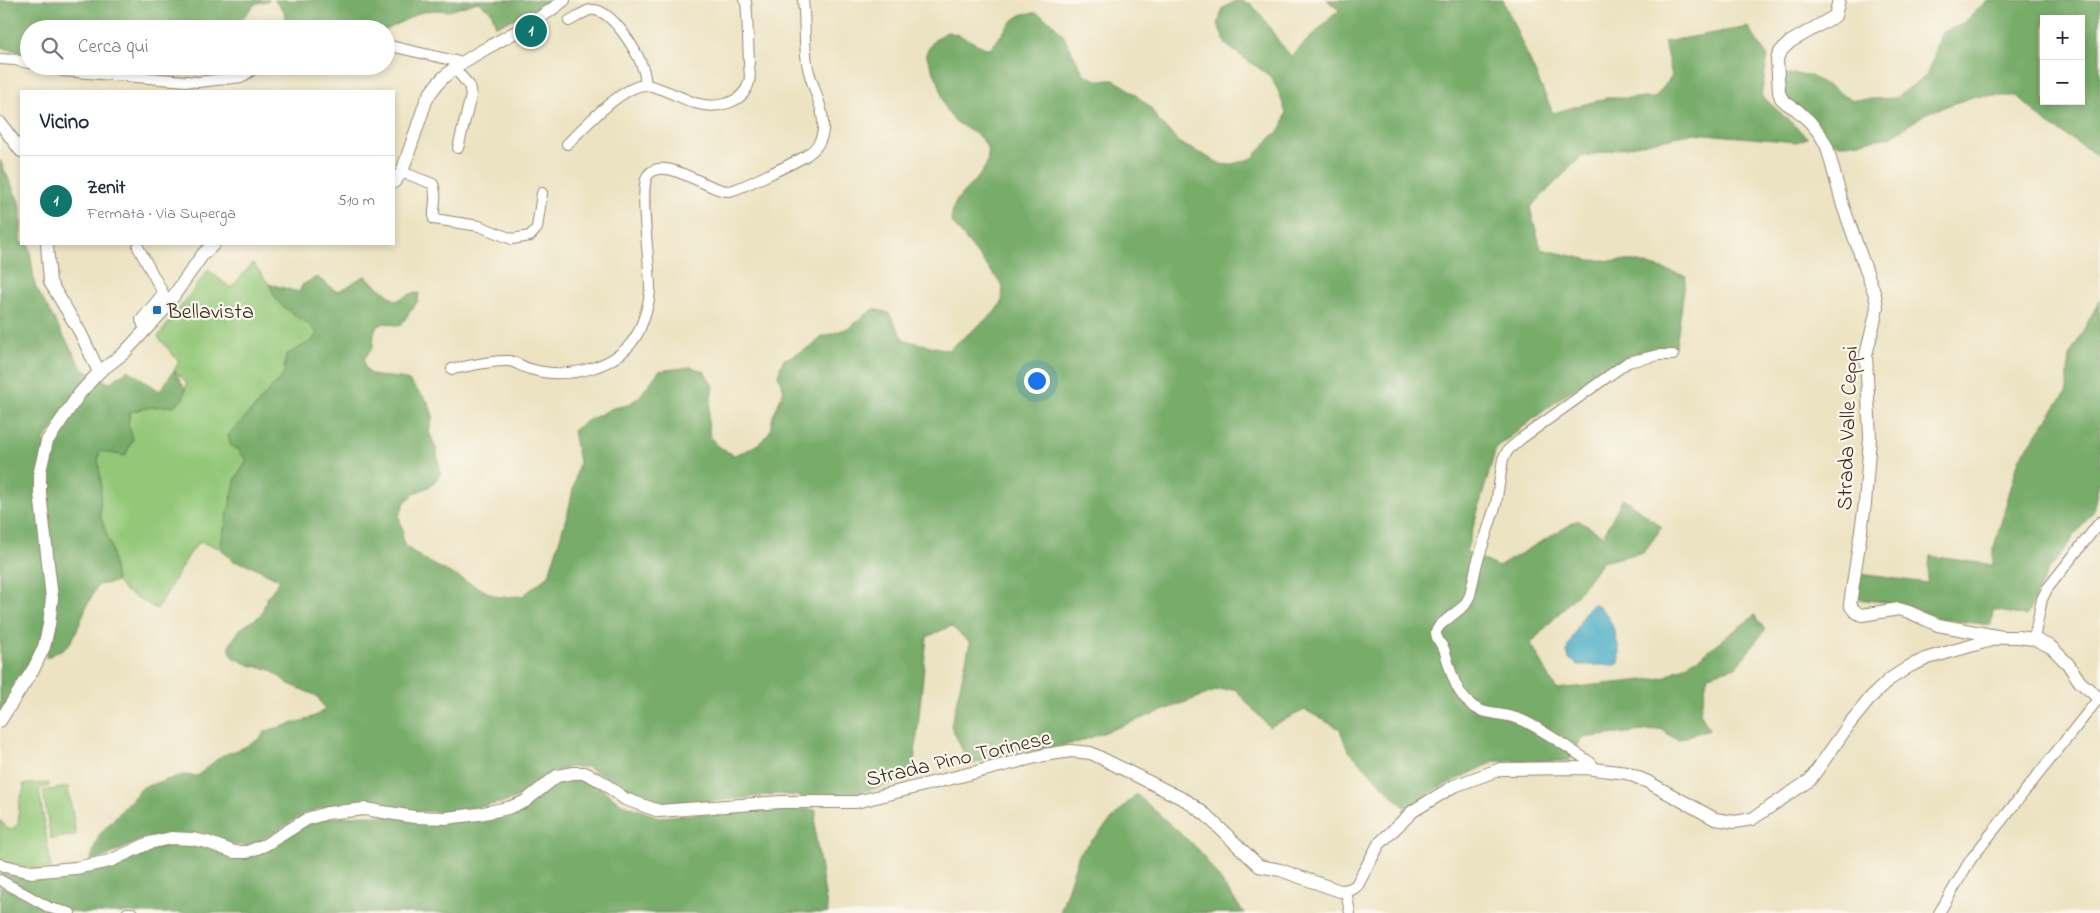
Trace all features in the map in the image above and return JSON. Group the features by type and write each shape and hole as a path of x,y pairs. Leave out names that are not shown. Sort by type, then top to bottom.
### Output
{"street":[{"path":"542,193 537,228 530,236 512,239 479,226 434,219 433,211 437,196 434,184 398,177 431,90 457,65 564,0"},
{"path":"567,144 612,102 634,88 646,85 697,104 730,104 743,94 749,82 748,22 746,2 744,0"},
{"path":"452,368 508,361 529,369 566,373 590,370 620,355 638,333 645,316 650,293 644,202 644,186 648,175 658,169 675,171 729,192 808,155 820,143 823,129 820,110 808,67 804,0"},
{"name":"Strada Valle Ceppi","path":"1838,0 1835,16 1790,42 1777,58 1781,98 1810,122 1820,134 1827,148 1843,206 1876,295 1877,306 1866,355 1870,438 1865,504 1850,604 1851,608 1857,614 1862,615 1899,609 1938,625 2002,637"},
{"path":"569,21 590,10 602,12 612,20 632,46 643,69 646,85"},
{"path":"395,48 457,65 469,85 471,96 458,148"},
{"path":"0,60 20,61"},
{"path":"119,75 198,82 242,77 245,75"},
{"path":"0,123 20,150"},
{"path":"47,245 50,282 80,332 99,372"},
{"path":"0,721 34,668 44,647 50,625 52,598 40,493 40,471 47,441 80,394 99,372 124,353 163,311 204,254 213,245"},
{"path":"138,247 163,294 141,320 144,330"},
{"path":"1597,770 1570,749 1524,721 1507,715 1486,712 1470,704 1448,668 1445,651 1437,639 1436,631 1465,605 1470,595 1477,563 1496,504 1503,459 1508,450 1623,365 1641,358 1673,355"},
{"path":"2034,639 2042,599 2047,589 2100,522"},
{"path":"1350,913 1346,891 1353,889 1357,885 1379,844 1401,820 1454,786 1501,769 1597,770 1627,773 1648,782 1715,818 1735,822 1752,819 1810,780 1850,723 1872,696 1890,679 1910,666 1928,658 2002,637 2034,639 2051,647 2068,664 2080,682 2099,699 1972,859 1939,913"},
{"name":"Strada Pino Torinese","path":"0,865 31,872 75,868 110,860 149,843 171,838 192,839 207,842 234,852 247,852 265,845 307,819 327,813 365,809 414,817 446,818 479,814 508,808 524,802 557,776 572,773 585,773 601,781 625,799 659,811 781,802 856,802 1044,755 1072,751 1092,753 1187,801 1206,815 1259,866 1280,870 1340,891 1346,891"},
{"path":"0,880 50,908 70,913"},
{"path":"127,913 132,913"}],"green space":[{"path":"0,0 270,0 255,4 241,20 20,20 20,53 0,47"},
{"path":"274,0 552,0 496,26 491,11 478,2 449,11 434,10 419,13 395,25 395,20 285,20 284,11"},
{"path":"1237,0 1251,4 1291,56 1339,10 1327,0 1503,0 1553,113 1607,98 1655,98 1672,76 1664,42 1748,27 1768,57 1761,95 1808,138 1796,142 1694,133 1581,157 1530,208 1541,249 1590,260 1635,261 1686,276 1676,346 1633,355 1566,394 1496,448 1466,552 1498,567 1578,520 1603,536 1623,498 1662,527 1644,552 1602,562 1581,590 1531,643 1556,689 1663,678 1700,657 1755,615 1765,630 1736,667 1708,675 1700,712 1709,729 1677,740 1661,729 1582,738 1569,761 1496,761 1438,788 1406,809 1347,749 1340,729 1305,710 1269,727 1235,689 1218,690 1076,743 969,764 951,726 970,643 951,626 927,637 914,765 904,780 852,795 808,797 776,794 660,805 628,794 604,776 587,767 572,767 555,771 520,797 506,802 446,812 415,811 365,803 325,807 305,813 262,840 246,846 148,837 89,864 99,835 143,787 183,775 197,776 221,756 243,748 259,739 266,731 305,720 325,709 317,696 289,684 269,669 252,666 232,657 229,646 240,629 261,615 267,598 280,580 252,566 233,561 220,548 236,478 247,461 238,449 231,446 228,435 284,374 286,355 312,341 317,333 307,323 280,304 269,284 299,292 302,285 317,277 336,291 365,276 396,301 410,294 419,293 418,301 400,326 385,323 378,326 374,332 373,347 364,359 365,367 369,373 376,376 401,378 409,381 428,402 433,416 429,432 436,448 441,473 431,486 417,492 405,502 399,516 403,531 402,539 405,546 425,560 491,594 499,597 523,596 549,575 569,508 579,462 573,431 585,422 613,408 628,405 640,396 659,371 690,367 704,371 713,386 708,420 710,437 721,448 734,455 748,450 761,442 770,431 773,416 784,390 778,375 783,360 811,347 822,337 851,327 874,309 889,313 904,340 948,350 993,314 1002,302 1003,286 951,221 953,208 957,200 979,176 987,163 988,156 987,148 979,136 954,120 946,110 940,85 926,53 934,40 947,32 959,35 990,49 1016,18 1024,14 1037,13 1051,22 1062,33 1084,74 1097,80 1114,80 1126,87 1150,107 1158,120 1180,143 1221,164 1229,165 1253,158 1269,139 1282,128 1286,113 1278,90 1270,76 1226,45 1218,24 1223,8"},
{"path":"1987,0 2100,0 2100,157 2045,122 2017,96 1975,96 1927,113 1890,137 1840,145 1830,141 1785,97 1785,74 1809,75 1852,100 1895,98 1926,76 1943,32 1963,24"},
{"path":"0,160 20,204 20,245 29,245 35,286 82,368 93,375 44,440 48,598 42,652 0,715"},
{"path":"253,263 269,284 276,299 291,312 309,323 317,333 312,341 286,355 284,374 242,421 238,449 247,461 236,478 220,548 199,542 187,557 157,609 125,591 116,582 111,547 100,515 101,482 98,460 100,450 125,456 133,439 128,424 130,412 151,407 173,406 183,399 187,383 174,370 179,362 158,337 208,270 231,288"},
{"path":"2100,300 2100,478 2093,511 2048,571 2026,616 1993,610 1991,625 1940,619 1902,604 1856,599 1860,574 1927,583 1930,556 1993,565 1993,551 2019,459 2067,391 2069,356"},
{"path":"128,370 160,391 174,370 185,389 183,399 173,406 151,407 130,412 128,424 133,439 125,456 100,451 98,460 101,482 100,515 111,547 116,582 98,585 68,646 46,658 54,597 43,493 49,442 99,378 109,383"},
{"path":"584,778 622,804 659,817 781,808 816,810 815,833 828,913 80,913 50,907 0,881 0,871 16,877 36,880 94,872 151,848 172,844 206,847 233,858 309,824 328,818 364,815 480,819 560,781"},
{"path":"49,783 49,786 39,789 51,868 32,869 0,862 0,820 9,830 18,825 19,803 24,788 23,784"},
{"path":"68,787 76,835 51,839 43,791"},
{"path":"1136,794 1198,849 1244,913 1060,913 1079,854"},
{"path":"0,886 50,910 49,913 0,913"}],"water":[{"path":"1593,604 1600,607 1613,627 1620,659 1616,665 1579,665 1569,659 1568,647 1586,610"}],"place":[{"name":"Zenit","path":"531,31"},
{"name":"Bellavista","path":"157,310"}]}
